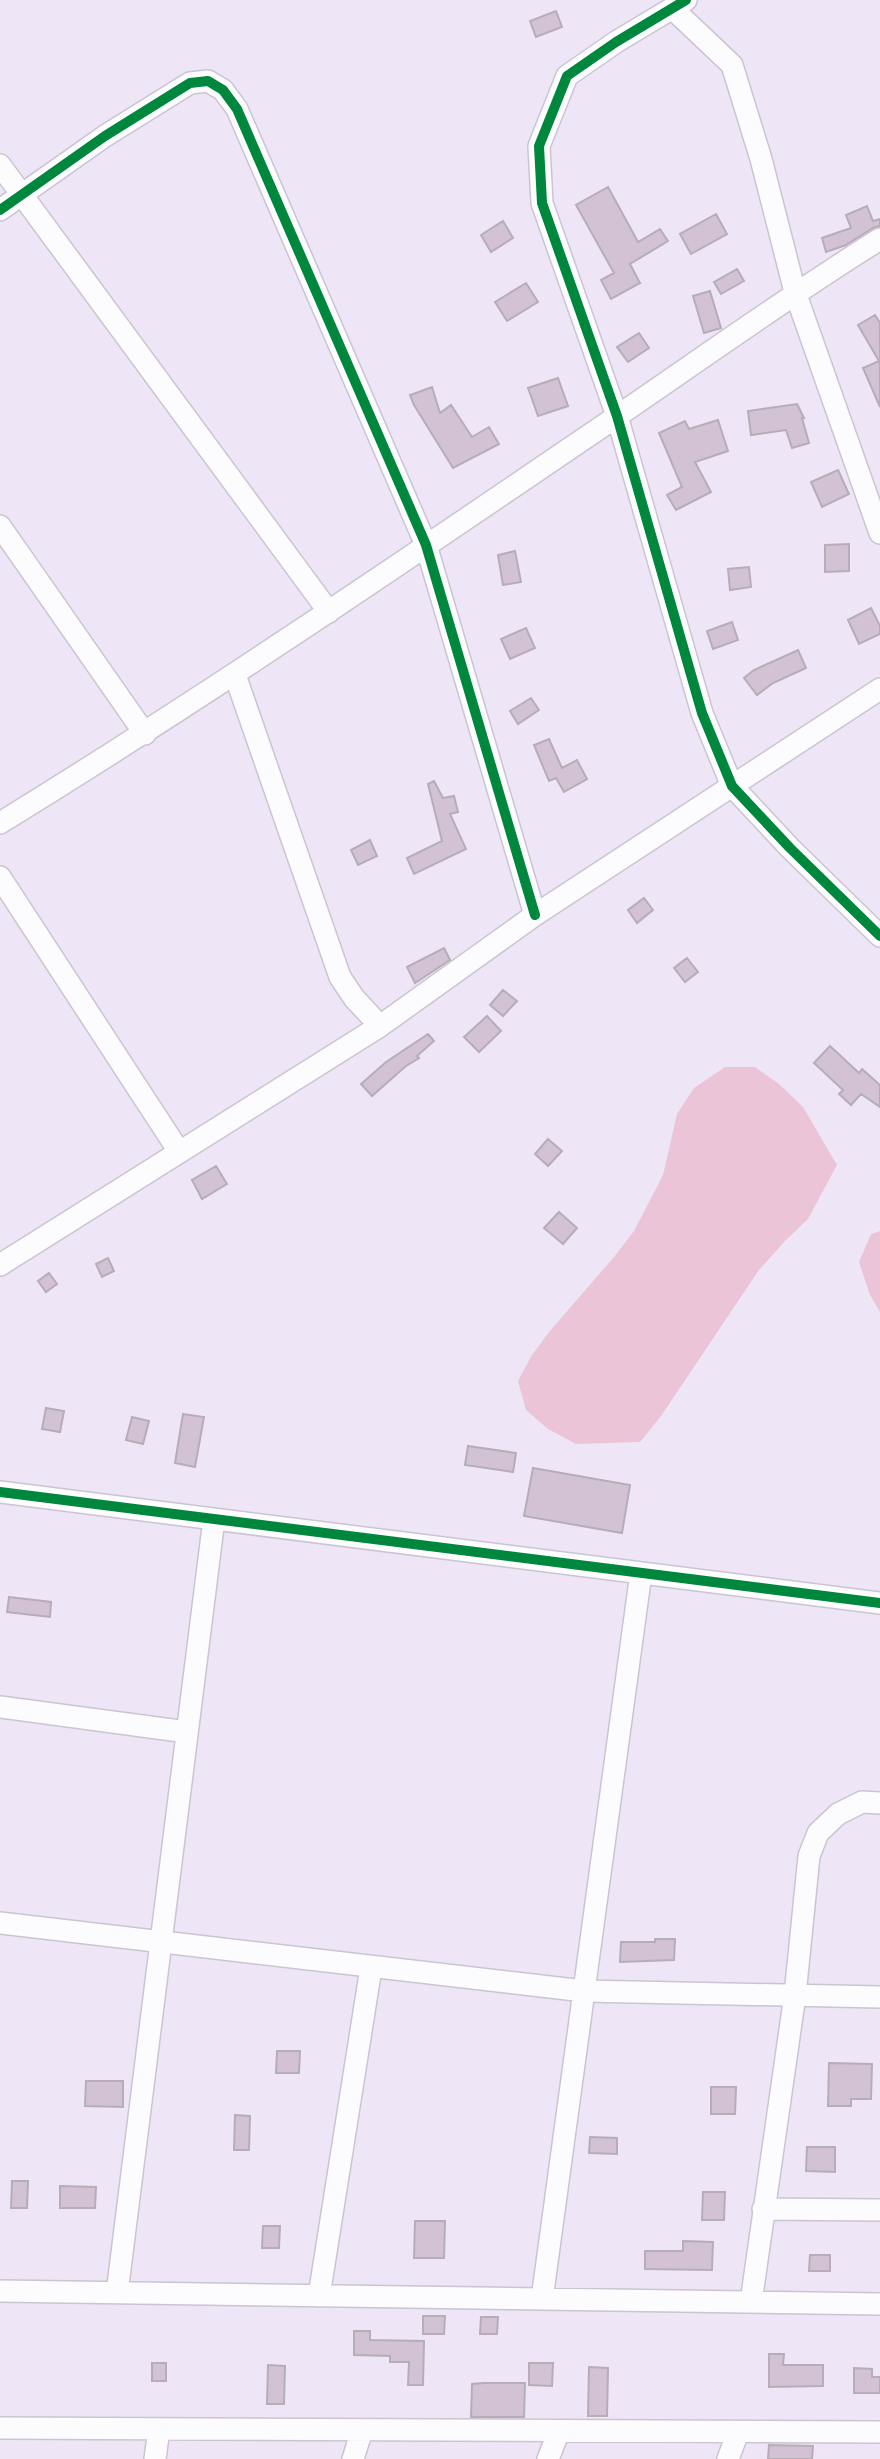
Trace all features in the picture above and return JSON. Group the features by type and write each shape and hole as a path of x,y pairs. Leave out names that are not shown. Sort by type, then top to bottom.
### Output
{"street":[{"path":"880,533 795,292 761,159 732,65 680,5 616,42 567,76 539,146 542,204 617,416 702,713 732,786 790,848 880,936"},
{"path":"0,210 104,136 190,83 208,81 223,90 237,109 426,545 535,915"},
{"path":"0,165 329,612"},
{"path":"0,823 235,675 795,292 880,239"},
{"path":"0,526 145,734"},
{"path":"235,675 340,977 354,998 380,1026"},
{"path":"2,1260 380,1026 535,915 880,689"},
{"path":"0,877 178,1150"},
{"path":"0,1492 880,1603"},
{"path":"117,2293 214,1519"},
{"path":"542,2299 641,1573"},
{"path":"0,1707 187,1732"},
{"path":"751,2302 795,1995 809,1856 818,1833 838,1814 862,1802 880,1803"},
{"path":"0,1923 584,1991 880,1997"},
{"path":"319,2296 371,1968"},
{"path":"763,2209 880,2210"},
{"path":"0,2291 880,2304"},
{"path":"0,2428 880,2432"},
{"path":"155,2459 159,2429"},
{"path":"353,2459 362,2430"},
{"path":"548,2459 559,2431"},
{"path":"728,2459 738,2432"}],"shaded area":[{"path":"725,1067 755,1067 779,1084 803,1107 837,1165 808,1219 759,1270 661,1416 640,1442 576,1444 548,1429 526,1410 518,1381 549,1332 634,1231 663,1175 677,1114 694,1088"},
{"path":"880,1231 880,1312 870,1295 859,1262 871,1234"}],"building":[{"path":"556,11 562,27 536,37 530,21"},
{"path":"608,187 638,242 660,229 668,241 630,264 640,283 611,299 601,280 614,273 576,205"},
{"path":"867,206 873,221 880,219 880,226 846,245 826,252 822,238 851,228 846,215"},
{"path":"716,214 727,234 691,254 680,234"},
{"path":"503,221 513,238 491,252 481,235"},
{"path":"737,269 744,281 721,294 714,282"},
{"path":"526,283 538,302 507,321 495,302"},
{"path":"710,291 721,328 704,333 693,296"},
{"path":"875,315 880,323 880,407 863,368 879,361 858,325"},
{"path":"639,333 649,348 628,362 617,347"},
{"path":"558,378 568,406 538,416 528,388"},
{"path":"432,387 440,413 451,405 472,437 489,427 499,444 453,468 410,395"},
{"path":"797,404 804,418 809,443 792,448 786,430 751,435 748,411"},
{"path":"718,420 728,451 695,462 711,492 676,510 667,495 682,487 659,433 685,421 689,429"},
{"path":"838,470 849,494 822,507 811,482"},
{"path":"849,544 849,571 825,572 825,545"},
{"path":"515,551 521,582 503,585 498,555"},
{"path":"749,567 751,587 730,590 728,569"},
{"path":"871,608 880,626 880,634 859,644 848,620"},
{"path":"732,622 738,640 713,649 707,631"},
{"path":"526,628 535,648 510,659 501,639"},
{"path":"798,650 806,668 773,683 757,695 744,678 754,670"},
{"path":"531,698 539,710 518,724 510,711"},
{"path":"549,739 562,768 577,760 587,779 564,792 556,778 549,781 534,745"},
{"path":"434,781 443,798 454,796 458,812 450,814 466,849 414,874 407,858 442,841 428,784"},
{"path":"370,840 377,856 358,865 351,850"},
{"path":"644,898 653,910 637,923 628,910"},
{"path":"444,948 450,960 415,983 407,967"},
{"path":"687,958 698,972 685,982 674,968"},
{"path":"503,990 517,1001 503,1016 490,1005"},
{"path":"487,1016 501,1031 479,1052 464,1037"},
{"path":"428,1034 434,1041 417,1056 419,1058 372,1096 361,1084 386,1062"},
{"path":"830,1046 859,1073 862,1069 880,1085 880,1107 861,1094 851,1105 839,1094 843,1090 814,1063"},
{"path":"548,1139 562,1151 548,1166 535,1154"},
{"path":"216,1166 227,1184 202,1199 192,1180"},
{"path":"559,1212 577,1228 563,1244 544,1228"},
{"path":"108,1258 114,1271 102,1277 96,1264"},
{"path":"49,1273 57,1284 46,1292 38,1281"},
{"path":"46,1408 64,1411 60,1432 42,1429"},
{"path":"183,1414 204,1417 195,1467 175,1463"},
{"path":"132,1417 149,1421 143,1444 126,1440"},
{"path":"468,1446 516,1453 513,1472 465,1465"},
{"path":"533,1468 630,1485 622,1533 524,1516"},
{"path":"9,1597 51,1602 50,1617 7,1612"},
{"path":"655,1939 675,1939 674,1960 620,1962 621,1942 655,1942"},
{"path":"277,2051 300,2051 299,2073 276,2073"},
{"path":"829,2063 872,2064 871,2099 851,2099 851,2106 828,2106"},
{"path":"86,2081 123,2081 123,2107 85,2106"},
{"path":"711,2087 736,2087 735,2114 711,2114"},
{"path":"235,2115 250,2116 249,2150 234,2150"},
{"path":"590,2137 617,2138 617,2154 589,2153"},
{"path":"807,2147 835,2147 835,2172 806,2171"},
{"path":"12,2181 28,2181 27,2208 11,2208"},
{"path":"60,2186 96,2187 95,2208 60,2208"},
{"path":"703,2192 725,2192 724,2220 702,2220"},
{"path":"415,2221 445,2221 444,2258 414,2258"},
{"path":"263,2226 280,2226 279,2248 262,2248"},
{"path":"683,2241 713,2242 712,2270 645,2269 645,2251 683,2251"},
{"path":"810,2255 830,2255 830,2271 809,2271"},
{"path":"423,2316 445,2316 444,2334 423,2334"},
{"path":"481,2317 498,2317 497,2334 480,2334"},
{"path":"354,2331 370,2331 370,2340 424,2341 423,2385 408,2385 409,2362 390,2362 390,2356 354,2355"},
{"path":"769,2354 784,2354 783,2365 823,2365 823,2386 769,2387"},
{"path":"152,2363 166,2363 166,2381 152,2381"},
{"path":"529,2363 553,2363 552,2386 529,2385"},
{"path":"268,2365 285,2366 284,2404 267,2404"},
{"path":"589,2367 608,2368 607,2416 588,2416"},
{"path":"854,2368 872,2369 872,2377 880,2377 880,2393 854,2393"},
{"path":"525,2383 524,2417 471,2417 472,2384"},
{"path":"769,2445 813,2446 812,2459 768,2459"}],"cycle path":[{"path":"686,0 616,42 567,76 539,146 542,203 617,416 702,713 732,786 790,848 880,936"},
{"path":"0,210 105,136 190,83 208,81 223,90 237,109 426,545 535,915"},
{"path":"0,1492 880,1603"}]}
